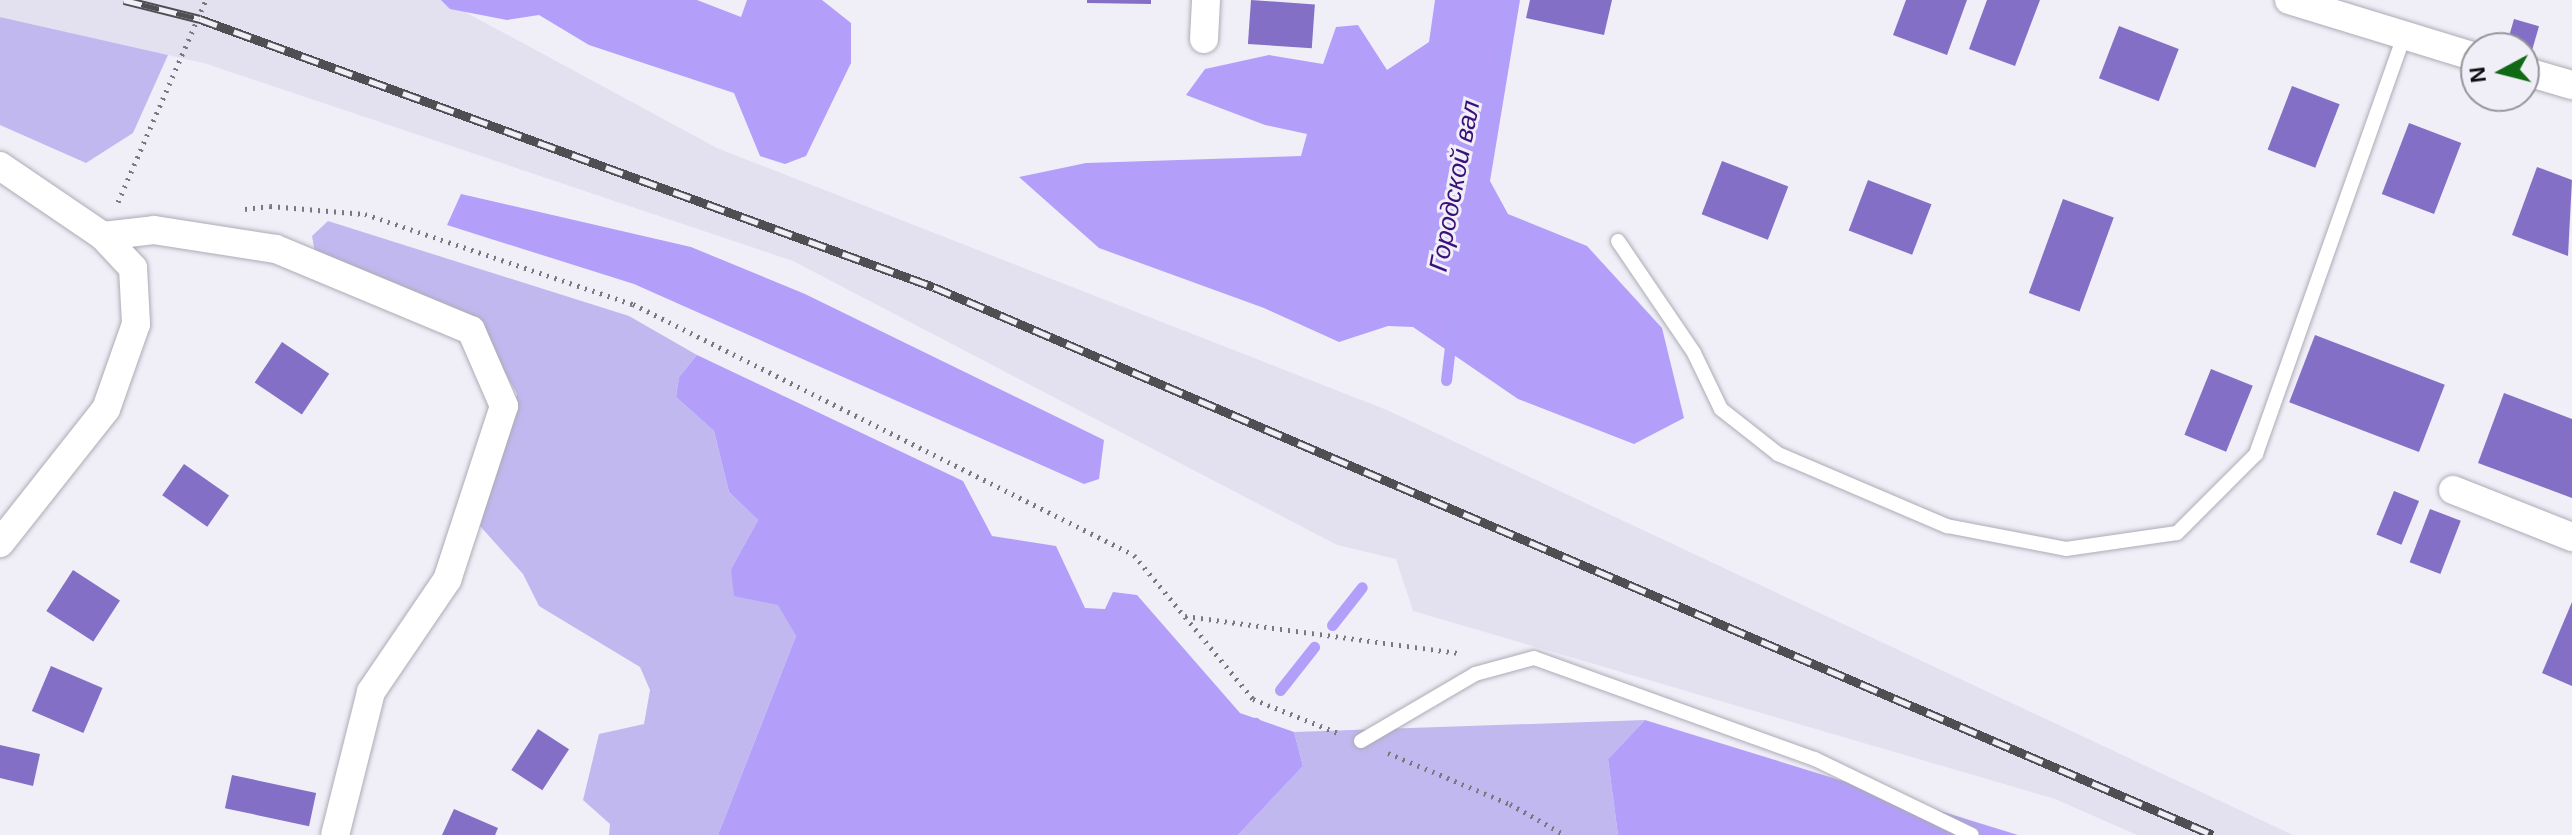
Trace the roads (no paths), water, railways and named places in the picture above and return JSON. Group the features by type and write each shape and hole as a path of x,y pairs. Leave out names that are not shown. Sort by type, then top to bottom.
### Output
{"street":[{"path":"1204,39 1206,0"},
{"path":"2289,0 2460,53"},
{"path":"2540,76 2572,85"},
{"path":"0,166 103,236 133,268 136,324 106,409 0,543"},
{"path":"103,236 154,230 276,249 471,330 504,406 447,580 371,692 335,835"},
{"path":"2453,490 2572,537"}],"lane":[{"path":"1618,241 1694,353 1721,409 1778,454 1962,529 2066,549 2177,533 2256,454 2404,37"},
{"path":"1361,741 1475,674 1534,658 1815,759 1972,835"}],"waterway":[{"name":"Городской вал","path":"1446,380 1458,280 1485,159 1510,0"},
{"name":"Городской вал","path":"1332,625 1362,587"},
{"name":"Городской вал","path":"1280,690 1314,647"},
{"name":"Городской вал","path":"1134,835 1183,775 1242,739 1255,723"}],"railway":[{"path":"124,0 200,19 934,287 2213,835"}]}
